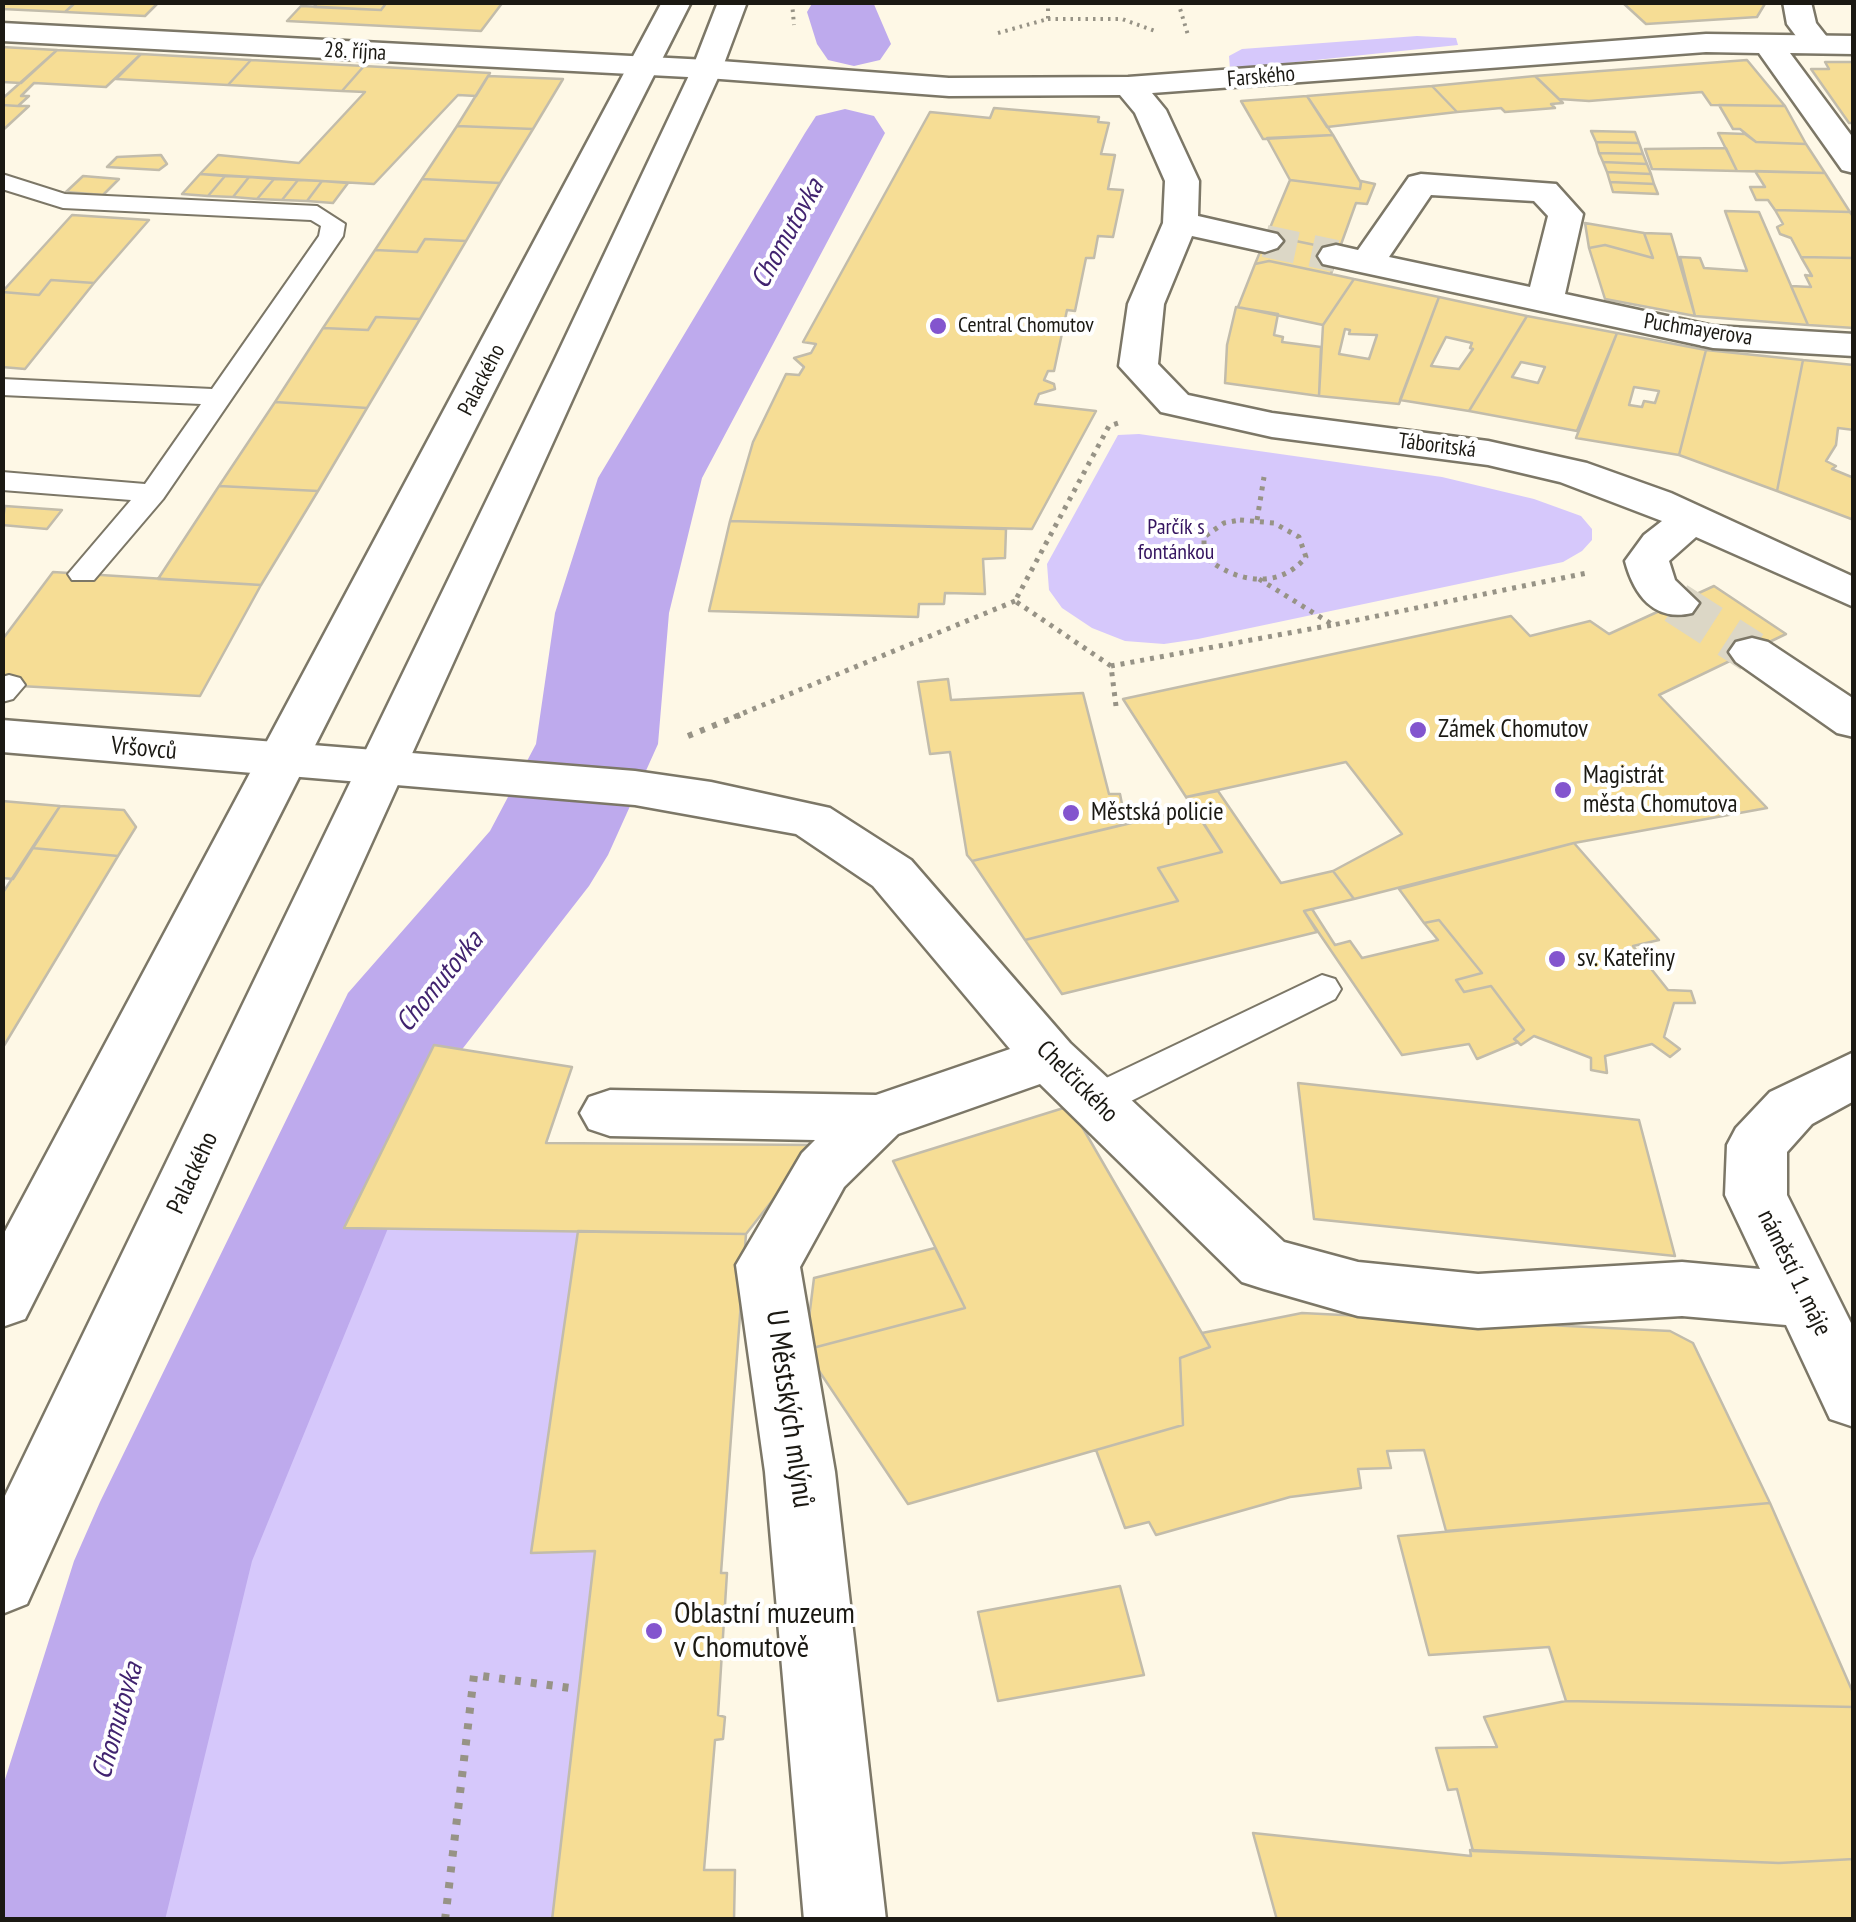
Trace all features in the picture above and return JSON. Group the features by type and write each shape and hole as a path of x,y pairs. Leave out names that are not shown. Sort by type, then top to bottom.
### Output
{"street":[{"name":"Palackého","path":"2,1300 677,2"},
{"name":"Palackého","path":"2,1580 707,69 733,2"},
{"path":"1797,2 1802,24 1816,42"},
{"path":"163,42 192,12"},
{"name":"28. října","path":"2,32 707,69"},
{"name":"Farského","path":"707,69 950,86 1128,86 1605,49 1766,41 1854,45"},
{"path":"1766,41 1850,152"},
{"path":"1128,86 1150,110 1182,181 1180,223 1146,304 1138,366 1175,404"},
{"name":"Puchmayerova","path":"1545,301 1566,214 1544,191 1421,184 1352,260 1713,337 1854,345"},
{"path":"1180,223 1265,241"},
{"name":"Táboritská","path":"1175,404 1272,425 1505,457 1572,472 1656,502 1854,594"},
{"path":"1676,603 1654,586 1648,561 1659,544 1691,520"},
{"path":"1752,652 1854,722"},
{"name":"Vršovců","path":"2,736 286,758"},
{"path":"286,758 384,765"},
{"name":"Chelčického","path":"384,765 635,788 711,798 812,820 892,873 1050,1058 1264,1263 1358,1288 1478,1301 1682,1289 1806,1300"},
{"name":"U Městských mlýnů","path":"845,1920 800,1472 768,1265 823,1170 876,1118 1050,1058"},
{"name":"náměstí 1. máje","path":"1854,1074 1791,1108 1757,1146 1756,1195 1854,1398"},
{"path":"610,1113 876,1118"}],"lane":[{"path":"2,181 64,201 317,212 333,224 330,236 153,493 83,574"},
{"path":"2,388 219,397"},
{"path":"2,481 153,493"},
{"path":"1095,1101 1322,989"}],"path":[{"path":"679,739 1015,601 1109,426 1175,404"},
{"path":"1259,580 1290,573 1301,566 1306,557 1299,538 1274,524 1240,520 1224,523 1204,537 1204,556 1212,565 1226,573 1259,580 1333,625"},
{"path":"1015,601 1110,666 1648,561"},
{"path":"1110,666 1116,706"},
{"path":"445,1920 474,1675 578,1689"}],"green space":[{"path":"1417,36 1456,38 1458,45 1230,69 1229,56 1242,49"},
{"name":"Parčík s fontánkou","path":"1139,434 1442,477 1534,499 1581,516 1592,529 1592,540 1563,562 1198,639 1164,644 1125,641 1092,628 1062,608 1049,590 1047,564 1118,435"},
{"path":"344,1228 578,1231 531,1552 595,1551 552,1919 99,1920 229,1465"}],"building":[{"path":"2,2 76,2 65,12 2,9"},
{"path":"76,2 159,2 145,16 65,12"},
{"path":"318,2 387,2 381,10 314,7"},
{"path":"387,2 503,2 481,31 287,21 301,6 381,10"},
{"path":"1622,2 1766,2 1757,17 1646,24"},
{"path":"2,47 57,50 21,83 2,82"},
{"path":"57,50 141,54 106,87 34,83 21,96 29,96 18,106 2,105 2,99"},
{"path":"141,54 251,60 228,85 116,79"},
{"path":"251,60 364,66 342,91 228,85"},
{"path":"1747,60 1785,106 1711,105 1702,92 1589,101 1559,99 1535,76"},
{"path":"1825,62 1854,62 1854,123 1849,123 1811,69 1829,69"},
{"path":"364,66 490,73 476,96 458,95 374,184 200,174 218,155 299,163 365,92 342,91"},
{"path":"488,76 563,79 533,129 457,126"},
{"path":"1535,76 1563,103 1551,104 1555,108 1457,112 1432,86"},
{"path":"1432,86 1457,112 1327,127 1307,96"},
{"path":"1307,96 1333,135 1263,139 1241,101"},
{"path":"2,105 18,106 29,106 2,131"},
{"path":"1719,105 1785,106 1806,144 1756,142 1740,129 1733,129"},
{"name":"Central Chomutov","path":"994,108 1099,117 1098,122 1109,123 1101,154 1115,155 1108,189 1123,190 1113,237 1098,236 1094,258 1086,258 1075,311 1067,310 1054,371 1048,371 1044,380 1054,384 1055,389 1039,394 1035,404 1096,411 1032,529 730,521 753,442 786,374 799,375 804,367 794,358 811,353 816,344 803,342 930,112 990,118"},
{"path":"457,126 533,129 500,183 422,179"},
{"path":"1591,131 1635,132 1639,143 1596,142"},
{"path":"1718,133 1745,134 1756,142 1806,144 1825,173 1737,171"},
{"path":"1333,135 1361,183 1360,189 1290,180 1267,138"},
{"path":"1596,142 1639,143 1643,154 1599,153"},
{"path":"1726,148 1737,171 1652,169 1645,149"},
{"path":"1599,153 1643,154 1647,164 1603,162"},
{"path":"161,155 167,164 159,170 107,167 117,157"},
{"path":"1603,162 1647,164 1651,174 1607,172"},
{"path":"1755,171 1825,173 1850,212 1775,210 1768,200 1756,200 1750,187 1765,187"},
{"path":"1607,172 1651,174 1654,184 1610,182"},
{"path":"200,174 225,176 208,196 182,194"},
{"path":"83,176 119,179 103,195 66,192"},
{"path":"225,176 249,177 233,197 208,196"},
{"path":"249,177 274,179 257,199 233,197"},
{"path":"274,179 298,180 282,200 257,199"},
{"path":"422,179 500,183 466,241 425,239 417,252 375,250"},
{"path":"298,180 322,181 307,201 282,200"},
{"path":"1290,180 1360,189 1361,181 1375,184 1367,204 1356,203 1339,250 1267,235"},
{"path":"322,181 348,183 333,203 307,201"},
{"path":"1610,182 1654,184 1658,194 1613,192"},
{"path":"1775,210 1850,212 1854,218 1854,258 1801,257 1791,238 1780,234 1777,227 1783,224"},
{"path":"1725,211 1759,212 1808,325 1695,316 1680,257 1700,258 1704,268 1747,271"},
{"path":"72,215 149,220 94,283 51,280 39,295 2,292"},
{"path":"1585,223 1644,233 1653,258 1605,245 1589,248"},
{"path":"1644,233 1671,234 1695,316 1605,299 1589,248 1605,245 1653,258"},
{"path":"1267,235 1339,250 1331,274 1269,261 1255,264"},
{"path":"425,239 466,241 420,319 376,317 368,330 323,328 375,250 417,252"},
{"path":"1801,257 1854,258 1854,328 1808,325 1791,286 1811,287 1805,275 1812,276"},
{"path":"1269,261 1354,279 1323,325 1238,307 1255,264"},
{"path":"1354,279 1439,297 1399,404 1319,396 1323,325","holes":["1345,329 1350,330 1349,334 1377,335 1369,359 1339,354"]},
{"path":"51,280 94,283 25,369 2,367 2,292 39,295"},
{"path":"1439,297 1527,316 1469,411 1400,400","holes":["1446,337 1472,343 1473,349 1459,369 1431,366"]},
{"path":"1236,307 1278,314 1274,335 1283,337 1282,342 1321,347 1319,396 1225,383 1227,345"},
{"path":"1527,316 1617,333 1577,431 1469,411","holes":["1521,362 1545,367 1538,383 1512,377"]},
{"path":"376,317 420,319 367,408 275,402 323,328 368,330"},
{"path":"1617,333 1706,350 1679,455 1576,438","holes":["1634,387 1659,391 1655,403 1629,405"]},
{"path":"1706,350 1803,360 1777,491 1679,455"},
{"path":"1803,360 1854,365 1854,430 1838,428 1836,445 1826,461 1836,466 1832,469 1854,478 1854,520 1777,491"},
{"path":"275,402 367,408 318,491 219,486"},
{"path":"219,486 318,491 261,585 158,579"},
{"path":"5,506 62,510 47,529 2,525"},
{"path":"730,521 1006,529 1005,558 983,559 985,594 945,593 944,604 919,604 918,617 709,611"},
{"path":"53,572 261,585 200,696 2,685 2,640"},
{"name":"Zámek Chomutov","path":"1714,586 1786,634 1659,695 1767,808 1574,843 1354,899 1333,871 1402,834 1346,762 1186,797 1123,699 1511,616 1530,636 1590,621 1609,634"},
{"path":"948,679 951,700 1083,693 1109,794 1120,794 1126,824 972,861 967,855 950,752 930,754 918,682"},
{"path":"1218,791 1281,883 1333,871 1354,899 1304,911 1317,932 1062,994 1025,940 1178,901 1158,868 1222,852 1186,797"},
{"path":"2,801 60,806 13,879 2,878"},
{"path":"60,806 124,810 136,827 118,856 32,848"},
{"path":"1194,808 1222,852 1158,868 1178,901 1025,940 972,861"},
{"name":"sv. Kateřiny","path":"1574,843 1659,940 1633,946 1668,990 1691,991 1695,1003 1674,1003 1664,1037 1680,1049 1670,1057 1652,1044 1605,1056 1607,1073 1591,1070 1591,1058 1534,1036 1521,1045 1514,1039 1524,1030 1491,986 1464,992 1456,980 1482,973 1439,920 1424,923 1399,889"},
{"path":"32,848 118,856 2,1049 2,894"},
{"path":"1312,909 1335,945 1350,941 1362,958 1438,940 1424,923 1439,920 1482,973 1456,980 1464,992 1491,986 1524,1030 1514,1039 1518,1042 1477,1059 1469,1044 1402,1055 1304,911"},
{"path":"434,1045 572,1067 546,1143 816,1145 746,1234 344,1228"},
{"path":"1298,1083 1639,1120 1675,1256 1314,1219"},
{"path":"1070,1106 1210,1347 1180,1358 1183,1425 908,1504 805,1350 965,1308 893,1161"},
{"name":"Oblastní muzeum v Chomutově","path":"578,1231 746,1234 721,1573 727,1573 718,1715 725,1717 723,1739 715,1740 704,1870 735,1870 734,1920 552,1920 595,1551 531,1553"},
{"path":"935,1248 965,1308 805,1350 814,1278"},
{"path":"1302,1313 1670,1331 1693,1343 1770,1503 1446,1531 1424,1450 1387,1451 1391,1468 1358,1469 1361,1488 1290,1497 1156,1535 1149,1522 1125,1528 1096,1450 1183,1425 1180,1358 1210,1347 1202,1333"},
{"path":"1770,1503 1854,1695 1854,1707 1566,1701 1549,1647 1429,1655 1398,1536"},
{"path":"1120,1586 1144,1675 998,1701 978,1612"},
{"path":"1566,1701 1854,1707 1854,1859 1779,1863 1473,1851 1457,1789 1448,1790 1436,1748 1497,1747 1484,1717"},
{"path":"1253,1833 1471,1856 1470,1850 1779,1863 1854,1859 1854,1920 1277,1920"}],"waterway":[{"name":"Chomutovka","path":"843,12 854,44"},
{"name":"Chomutovka","path":"63,1920 163,1561 398,1030 543,855 597,744 612,613 650,478 845,133"}],"tunnel":[{"path":"1265,241 1336,256"},
{"path":"1676,603 1752,652"}],"place":[{"name":"Central Chomutov","path":"938,326"},
{"name":"Zámek Chomutov","path":"1418,730"},
{"name":"Magistrát města Chomutova","path":"1563,790"},
{"name":"Městská policie","path":"1071,813"},
{"name":"sv. Kateřiny","path":"1557,959"},
{"name":"Oblastní muzeum v Chomutově","path":"654,1631"}]}
